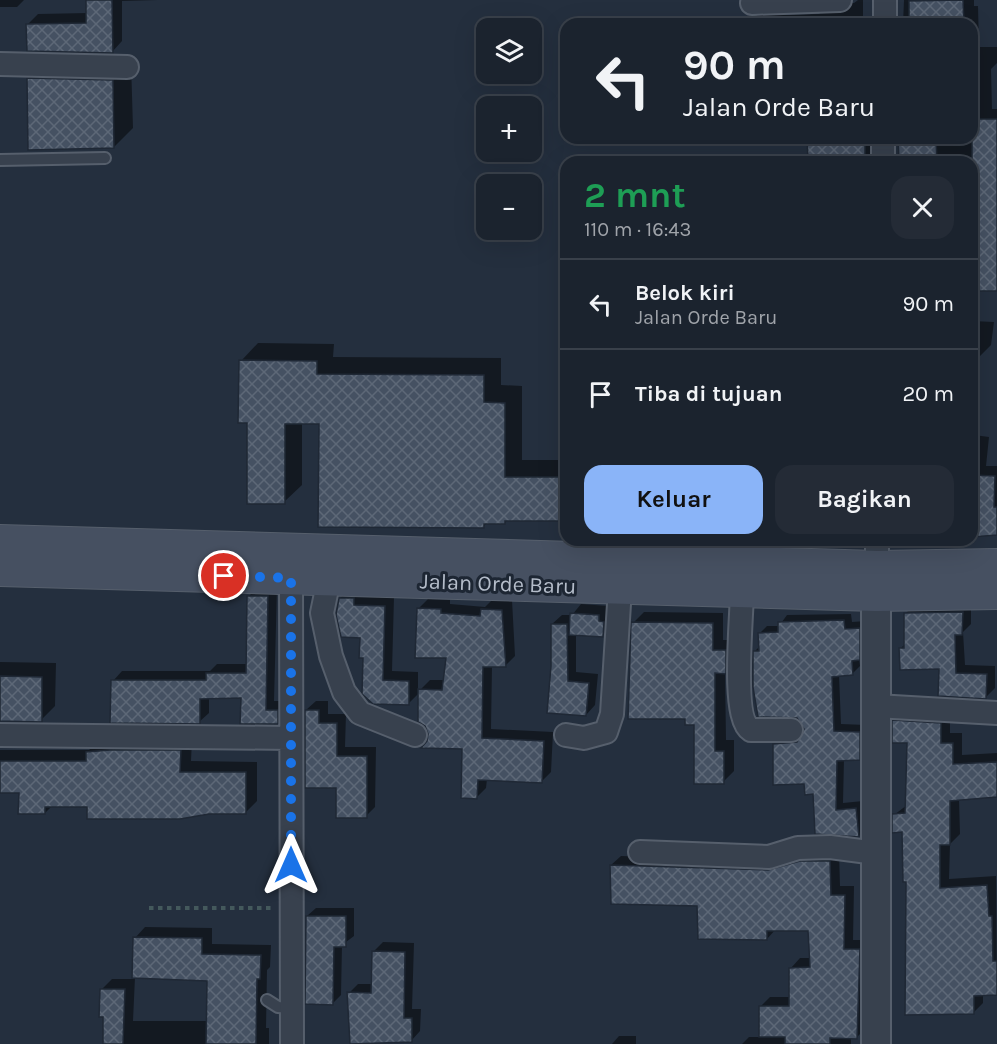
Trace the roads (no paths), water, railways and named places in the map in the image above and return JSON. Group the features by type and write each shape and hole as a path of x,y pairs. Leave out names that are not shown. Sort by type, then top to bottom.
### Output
{"main road":[{"name":"Jalan Orde Baru","path":"0,541 558,572 620,588 742,591 877,567 997,593"},
{"name":"Jalan Orde Baru","path":"0,570 329,579 558,572 997,565"}],"street":[{"path":"752,3 840,0"},
{"path":"885,0 885,18"},
{"path":"0,64 127,67"},
{"path":"876,1044 877,567"},
{"path":"291,578 292,1044"},
{"path":"329,579 322,613 331,656 344,692 360,714 415,735"},
{"path":"566,735 584,738 606,732 612,714 620,588"},
{"path":"742,591 740,689 743,722 751,730 791,730"},
{"path":"876,706 997,713"},
{"path":"0,735 291,738"},
{"path":"640,852 769,857 798,848 830,847 876,854"}],"lane":[{"path":"0,160 105,158"},
{"path":"267,1000 278,1007 292,1008"}]}
